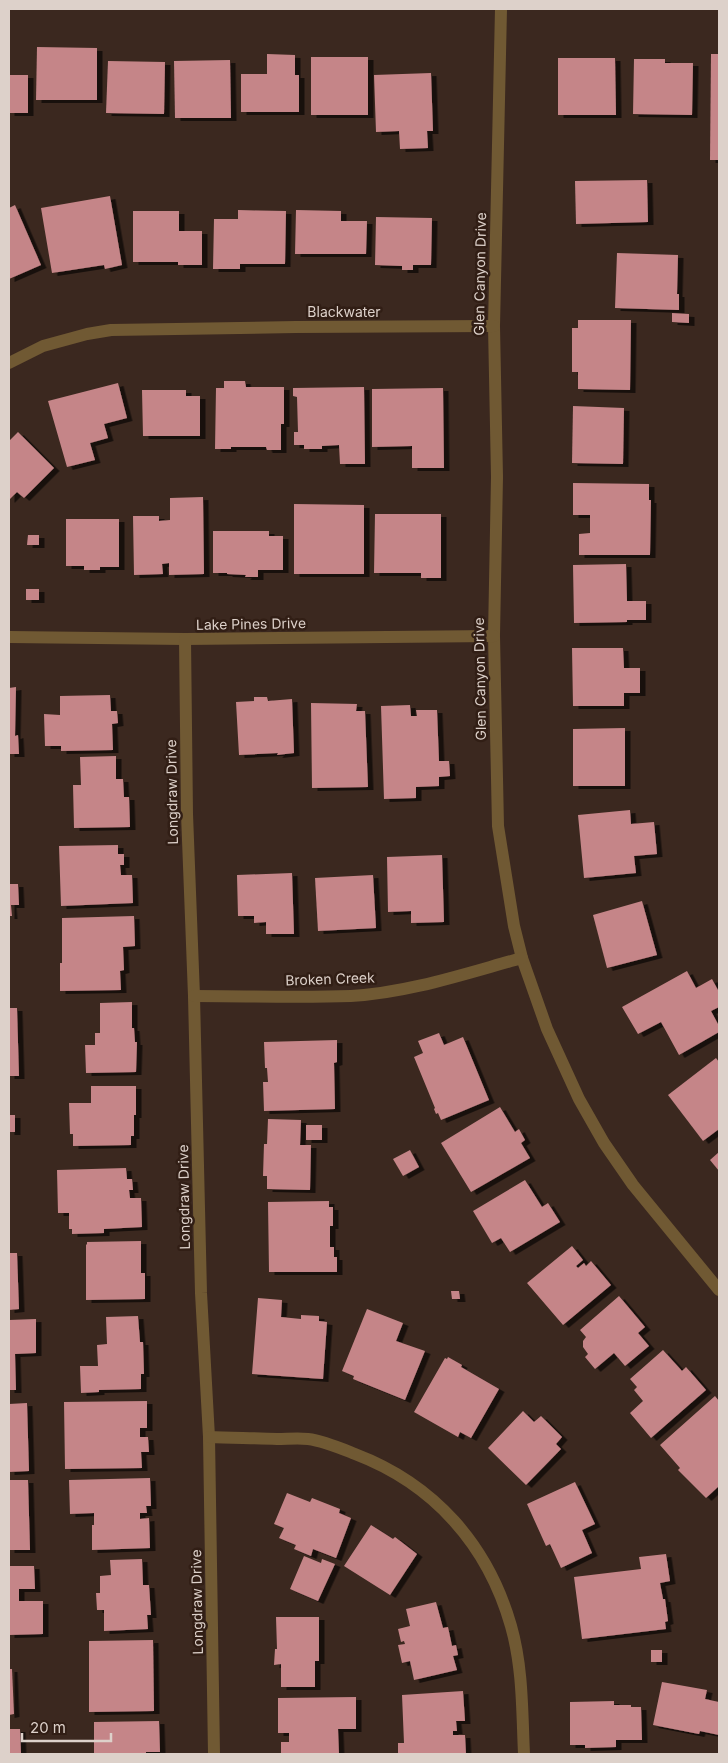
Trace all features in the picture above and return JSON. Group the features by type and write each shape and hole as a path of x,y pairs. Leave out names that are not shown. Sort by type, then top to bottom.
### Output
{"street":[{"name":"Glen Canyon Drive","path":"500,9 494,326 497,477 494,636 498,826 514,926 522,958 551,1037 578,1098 604,1142 633,1185 719,1290"},
{"name":"Blackwater","path":"9,363 43,346 87,334 111,330 296,326 494,326"},
{"name":"Lake Pines Drive","path":"9,637 185,640 494,636"},
{"name":"Longdraw Drive","path":"185,640 187,814 194,996 201,1293 209,1437 214,1754"},
{"name":"Broken Creek","path":"194,996 352,996 393,990 461,975 522,958"},
{"path":"209,1437 308,1440 332,1445 375,1462 396,1473 450,1514 476,1548 496,1586 511,1626 520,1668 524,1754"}],"building":[{"path":"37,47 97,48 97,100 36,100"},
{"path":"267,54 295,55 295,75 299,75 299,112 241,112 241,74 267,74"},
{"path":"711,54 719,54 719,160 710,160"},
{"path":"311,57 368,57 368,115 311,115"},
{"path":"558,58 615,58 616,115 558,115"},
{"path":"634,59 665,59 665,63 693,63 692,115 633,114"},
{"path":"230,60 231,118 175,118 174,61"},
{"path":"108,61 165,62 164,114 106,113"},
{"path":"431,73 433,131 427,131 428,148 400,149 399,131 376,132 374,75"},
{"path":"9,75 28,75 28,113 9,113"},
{"path":"647,180 648,222 576,224 575,181"},
{"path":"110,196 122,265 105,269 104,265 52,273 41,208"},
{"path":"15,205 41,265 9,279 9,208"},
{"path":"238,210 286,211 285,264 240,264 240,269 213,269 214,219 238,219"},
{"path":"296,210 341,211 341,221 367,221 366,254 295,254"},
{"path":"133,211 179,211 179,231 202,231 202,265 178,265 178,262 133,262"},
{"path":"376,217 432,218 431,265 413,265 413,270 402,270 402,266 375,265"},
{"path":"617,253 678,255 677,294 679,294 679,310 615,308"},
{"path":"672,313 689,314 689,323 672,322"},
{"path":"578,320 631,320 630,390 578,389 578,372 572,372 572,328 578,328"},
{"path":"224,381 245,381 246,387 284,387 284,424 281,424 281,450 267,450 266,447 215,449 216,388 224,388"},
{"path":"118,383 127,418 104,424 108,438 90,443 95,460 67,467 48,401"},
{"path":"364,387 365,464 340,464 339,445 322,446 322,449 304,449 304,445 294,445 294,432 298,432 297,397 293,396 293,388"},
{"path":"443,388 444,468 412,468 412,446 372,447 372,389"},
{"path":"142,390 186,390 186,396 200,396 200,436 143,436"},
{"path":"573,406 624,408 623,464 572,463"},
{"path":"18,432 54,468 24,498 17,492 9,500 9,441"},
{"path":"573,483 649,484 649,500 651,500 650,555 579,555 579,534 590,533 590,515 573,515"},
{"path":"203,497 204,574 169,575 169,563 162,564 163,574 134,575 133,516 159,516 159,521 170,520 170,498"},
{"path":"294,504 364,505 364,574 294,574"},
{"path":"375,514 441,514 441,578 421,578 421,573 374,573"},
{"path":"66,519 119,519 119,567 100,567 100,570 84,570 84,566 66,566"},
{"path":"213,531 269,531 269,536 283,536 283,570 258,570 258,577 213,573"},
{"path":"28,535 39,535 39,545 27,545"},
{"path":"626,564 627,601 646,601 646,620 574,623 573,565"},
{"path":"26,589 39,589 39,600 26,600"},
{"path":"572,648 623,648 624,668 640,668 640,693 624,693 624,706 573,706"},
{"path":"16,687 15,736 18,735 19,754 9,754 9,688"},
{"path":"110,695 111,711 117,711 118,723 112,724 113,750 61,751 61,746 45,746 44,714 60,715 60,696"},
{"path":"254,697 267,697 268,701 292,699 294,753 239,755 236,702 254,701"},
{"path":"311,703 357,704 356,711 365,711 368,787 312,788"},
{"path":"410,705 411,716 417,716 416,710 437,710 439,761 449,761 450,776 439,777 439,786 416,787 416,798 384,799 381,706"},
{"path":"625,728 625,786 573,786 573,729"},
{"path":"116,756 116,779 123,779 124,797 129,797 130,827 74,828 73,785 81,785 80,757"},
{"path":"630,810 631,824 654,822 657,854 634,856 636,873 584,878 578,815"},
{"path":"118,845 118,854 124,854 124,865 120,865 121,875 132,875 133,903 61,906 59,846"},
{"path":"442,855 444,922 411,923 411,911 388,912 387,857"},
{"path":"292,873 294,934 266,934 266,922 254,923 254,916 238,916 237,875"},
{"path":"373,875 376,928 318,931 315,878"},
{"path":"9,884 18,884 19,905 11,905 12,916 9,916"},
{"path":"642,901 657,955 607,968 593,915"},
{"path":"134,916 135,946 123,947 124,970 120,971 121,990 60,991 62,918"},
{"path":"687,971 696,988 712,979 719,992 719,1007 711,1011 719,1026 719,1032 679,1055 661,1022 638,1034 622,1007"},
{"path":"132,1002 132,1028 134,1028 135,1042 137,1042 136,1072 86,1073 85,1045 95,1045 95,1033 100,1033 100,1003"},
{"path":"9,1008 17,1008 19,1076 9,1076"},
{"path":"439,1033 444,1045 463,1037 489,1100 441,1120 438,1113 436,1114 414,1057 423,1053 418,1041"},
{"path":"337,1040 337,1062 334,1063 335,1109 264,1111 263,1082 268,1082 267,1068 265,1068 264,1042"},
{"path":"716,1058 719,1062 719,1129 703,1141 668,1095"},
{"path":"91,1086 136,1086 136,1115 134,1115 134,1136 131,1136 131,1145 73,1146 73,1134 70,1134 69,1103 91,1103"},
{"path":"500,1107 515,1132 519,1129 525,1140 521,1143 530,1158 471,1192 441,1143"},
{"path":"9,1115 15,1115 15,1132 9,1132"},
{"path":"268,1119 301,1120 300,1145 311,1145 310,1190 267,1189 267,1176 263,1176 264,1144 267,1144"},
{"path":"306,1125 322,1125 322,1140 306,1140"},
{"path":"410,1150 419,1167 403,1176 393,1159"},
{"path":"719,1152 719,1171 710,1160"},
{"path":"126,1168 127,1179 132,1179 133,1190 129,1190 130,1198 141,1198 142,1227 104,1229 104,1233 72,1234 72,1229 69,1229 69,1213 58,1213 57,1170"},
{"path":"525,1180 542,1207 548,1203 560,1222 510,1252 501,1238 492,1243 473,1211"},
{"path":"329,1201 329,1207 333,1207 333,1226 330,1226 330,1247 334,1247 334,1257 337,1257 337,1272 269,1272 268,1202"},
{"path":"141,1241 141,1273 145,1273 145,1299 86,1300 87,1242"},
{"path":"572,1246 583,1260 576,1266 578,1268 584,1263 586,1266 591,1261 611,1285 563,1325 527,1283"},
{"path":"9,1253 17,1253 19,1309 9,1310"},
{"path":"451,1291 459,1291 460,1299 452,1299"},
{"path":"619,1296 645,1327 638,1333 649,1346 625,1366 614,1353 595,1369 585,1357 588,1354 583,1347 583,1341 586,1337 580,1330"},
{"path":"258,1298 282,1300 281,1317 301,1319 301,1315 319,1316 319,1321 327,1322 323,1379 252,1374"},
{"path":"367,1309 403,1323 396,1341 425,1351 405,1400 353,1379 354,1376 342,1371"},
{"path":"138,1316 140,1342 143,1342 144,1374 141,1374 141,1389 99,1390 99,1392 81,1393 80,1366 98,1366 97,1345 107,1344 106,1317"},
{"path":"36,1319 36,1353 15,1354 16,1390 9,1390 9,1320"},
{"path":"663,1350 682,1371 686,1367 706,1390 651,1438 630,1413 643,1401 634,1390 637,1387 630,1379"},
{"path":"448,1357 462,1365 461,1367 499,1389 471,1438 460,1432 458,1437 414,1412 445,1358 447,1359"},
{"path":"715,1396 719,1401 719,1486 706,1498 678,1470 680,1468 660,1445"},
{"path":"147,1401 147,1428 140,1428 140,1437 148,1437 149,1452 141,1452 142,1468 65,1469 64,1402"},
{"path":"27,1403 29,1471 9,1472 9,1404"},
{"path":"523,1411 534,1422 541,1416 562,1437 556,1444 561,1449 526,1485 488,1448"},
{"path":"150,1478 151,1506 146,1506 147,1513 140,1513 140,1519 149,1518 150,1548 92,1550 94,1513 70,1514 69,1480"},
{"path":"9,1480 28,1480 30,1550 9,1550"},
{"path":"575,1482 595,1524 582,1530 592,1553 561,1568 550,1544 546,1546 527,1504"},
{"path":"287,1493 310,1502 312,1498 340,1509 339,1513 351,1518 336,1558 313,1549 311,1556 294,1549 296,1545 279,1538 284,1528 274,1524"},
{"path":"371,1525 393,1539 395,1537 417,1554 390,1595 344,1566"},
{"path":"666,1554 670,1581 660,1583 663,1599 665,1599 668,1621 665,1622 666,1629 582,1639 574,1577 641,1569 639,1557"},
{"path":"304,1556 321,1563 322,1559 335,1564 318,1601 290,1589"},
{"path":"142,1559 143,1585 149,1585 151,1615 147,1615 148,1629 104,1631 104,1610 97,1610 96,1593 100,1593 100,1576 111,1575 110,1560"},
{"path":"9,1566 34,1566 35,1589 19,1589 19,1601 43,1601 43,1634 9,1635"},
{"path":"436,1602 443,1628 448,1627 452,1646 456,1645 458,1655 453,1656 457,1670 414,1680 410,1661 402,1663 398,1645 405,1644 404,1641 401,1642 398,1629 410,1626 406,1609"},
{"path":"276,1617 319,1617 319,1661 315,1661 315,1687 281,1687 281,1664 274,1665 275,1649 277,1649"},
{"path":"153,1640 154,1711 89,1712 89,1641"},
{"path":"651,1650 662,1650 662,1662 651,1662"},
{"path":"9,1669 12,1669 14,1714 9,1715"},
{"path":"662,1682 707,1690 705,1699 719,1702 719,1735 700,1731 699,1734 653,1725"},
{"path":"463,1691 465,1721 456,1721 457,1731 453,1731 453,1735 465,1735 466,1754 398,1754 398,1743 404,1743 402,1695"},
{"path":"356,1697 356,1729 338,1729 339,1754 281,1754 281,1742 289,1742 289,1733 278,1733 278,1698"},
{"path":"614,1701 614,1705 641,1707 642,1740 616,1740 616,1747 585,1748 585,1745 570,1745 570,1702"},
{"path":"159,1721 160,1752 146,1752 146,1754 94,1754 94,1722"},
{"path":"9,1729 20,1729 21,1754 9,1754"}]}
